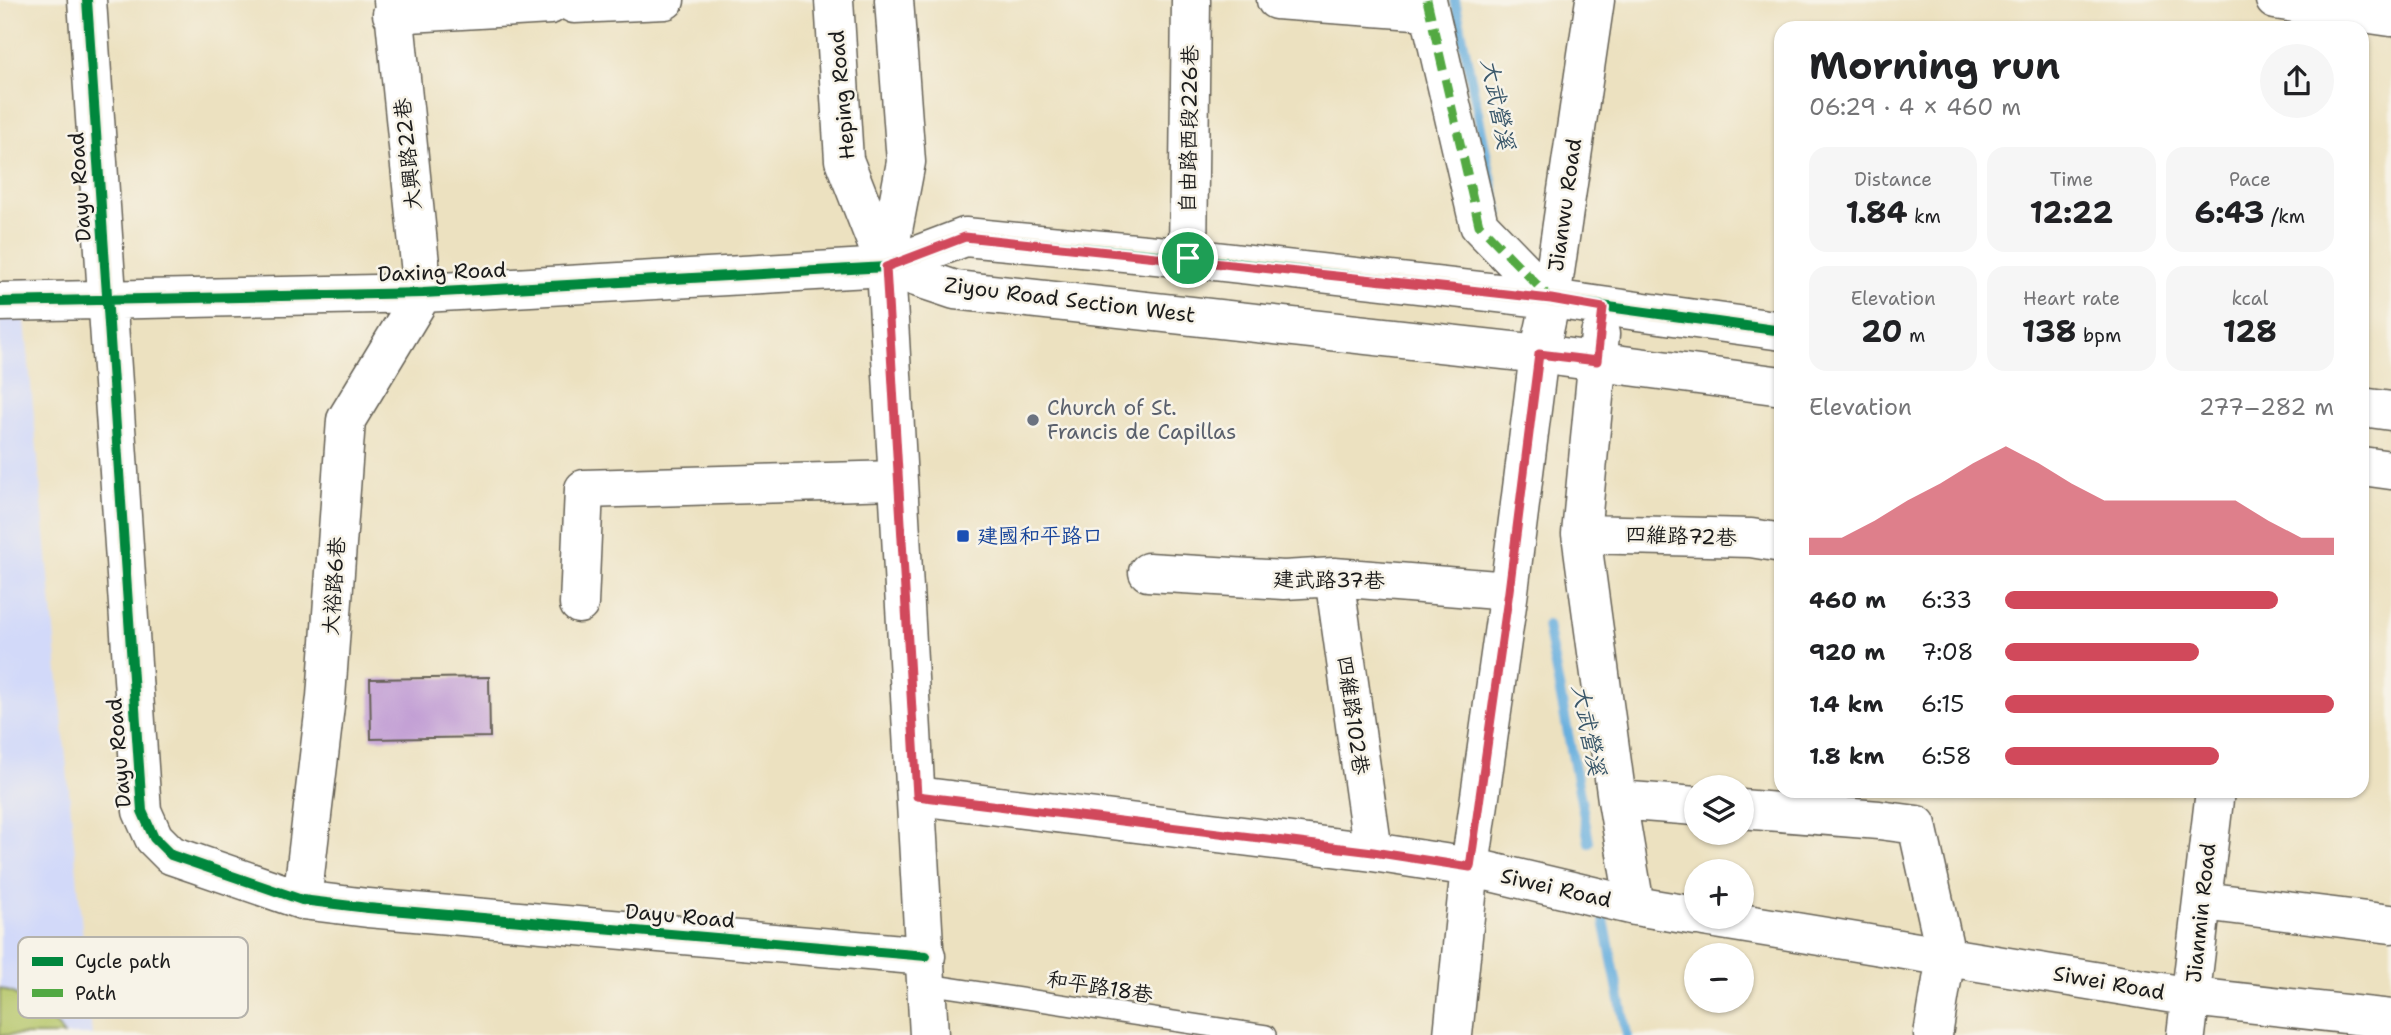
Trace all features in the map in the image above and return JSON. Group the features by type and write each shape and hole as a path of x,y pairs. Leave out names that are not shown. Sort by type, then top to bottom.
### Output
{"street":[{"name":"Dayu Road","path":"88,0 142,811 154,838 171,855 302,900 927,970"},
{"name":"大興路22巷","path":"423,293 392,7 665,0"},
{"name":"Heping Road","path":"834,0 844,160 886,267"},
{"name":"Heping Road","path":"894,0 906,162 886,267 929,1035"},
{"name":"自由路西段226巷","path":"1188,258 1191,0"},
{"path":"1276,0 1428,6 1479,225 1551,299"},
{"name":"Jianwu Road","path":"1453,1035 1470,867 1539,354 1551,299 1595,0"},
{"path":"2274,0 2312,11 2391,18"},
{"name":"Ziyou Road Section West","path":"886,267 965,237 1188,258 1551,299 1774,330"},
{"name":"Daxing Road","path":"0,302 423,293 886,267"},
{"name":"Ziyou Road Section West","path":"886,267 955,290 1539,354 1774,385"},
{"name":"大裕路6巷","path":"302,900 326,697 346,420 423,293"},
{"path":"1603,308 1581,534 1618,800 1611,900"},
{"path":"2369,408 2391,411"},
{"path":"2369,467 2391,470"},
{"path":"579,604 584,489 897,480"},
{"name":"四維路72巷","path":"1581,534 1751,538 1774,542"},
{"name":"建武路37巷","path":"1148,572 1284,580 1334,577 1509,591"},
{"name":"四維路102巷","path":"1334,577 1373,852"},
{"name":"Siwei Road","path":"917,796 1373,852 1470,867 1611,900 1684,914"},
{"name":"Jianmin Road","path":"2186,1035 2214,798"},
{"path":"1618,800 1684,805"},
{"path":"1754,809 1880,805 1917,825 1946,956 1934,1035"},
{"path":"2203,901 2391,924"},
{"name":"Siwei Road","path":"1754,925 2192,997 2391,1019"}],"lane":[{"name":"和平路18巷","path":"927,970 1266,1035"}],"shaded area":[{"path":"23,300 83,937 18,937 18,1018 90,1018 92,1035 0,1035 0,301"}],"green space":[{"path":"0,988 18,996 18,1018 50,1018 64,1035 0,1035"}],"building":[{"path":"489,677 490,737 371,739 370,679"}],"waterway":[{"name":"大武營溪","path":"1455,0 1499,216"},
{"name":"大武營溪","path":"1547,625 1589,842"},
{"name":"大武營溪","path":"1601,905 1627,1035"}],"marked path":[{"path":"1427,0 1479,225 1550,298"}],"cycle path":[{"path":"87,0 142,811 154,838 171,855 302,900 926,956"},
{"path":"0,302 423,293 886,267 965,237 1188,258 1551,299 1774,330"}],"place":[{"name":"Church of St. Francis de Capillas","path":"1033,420"},
{"name":"建國和平路口","path":"963,536"}],"route":[{"path":"965,237 1188,258 1551,299 1603,308 1597,361 1539,354 1470,867 1373,852 917,796 886,267 965,237"}]}
